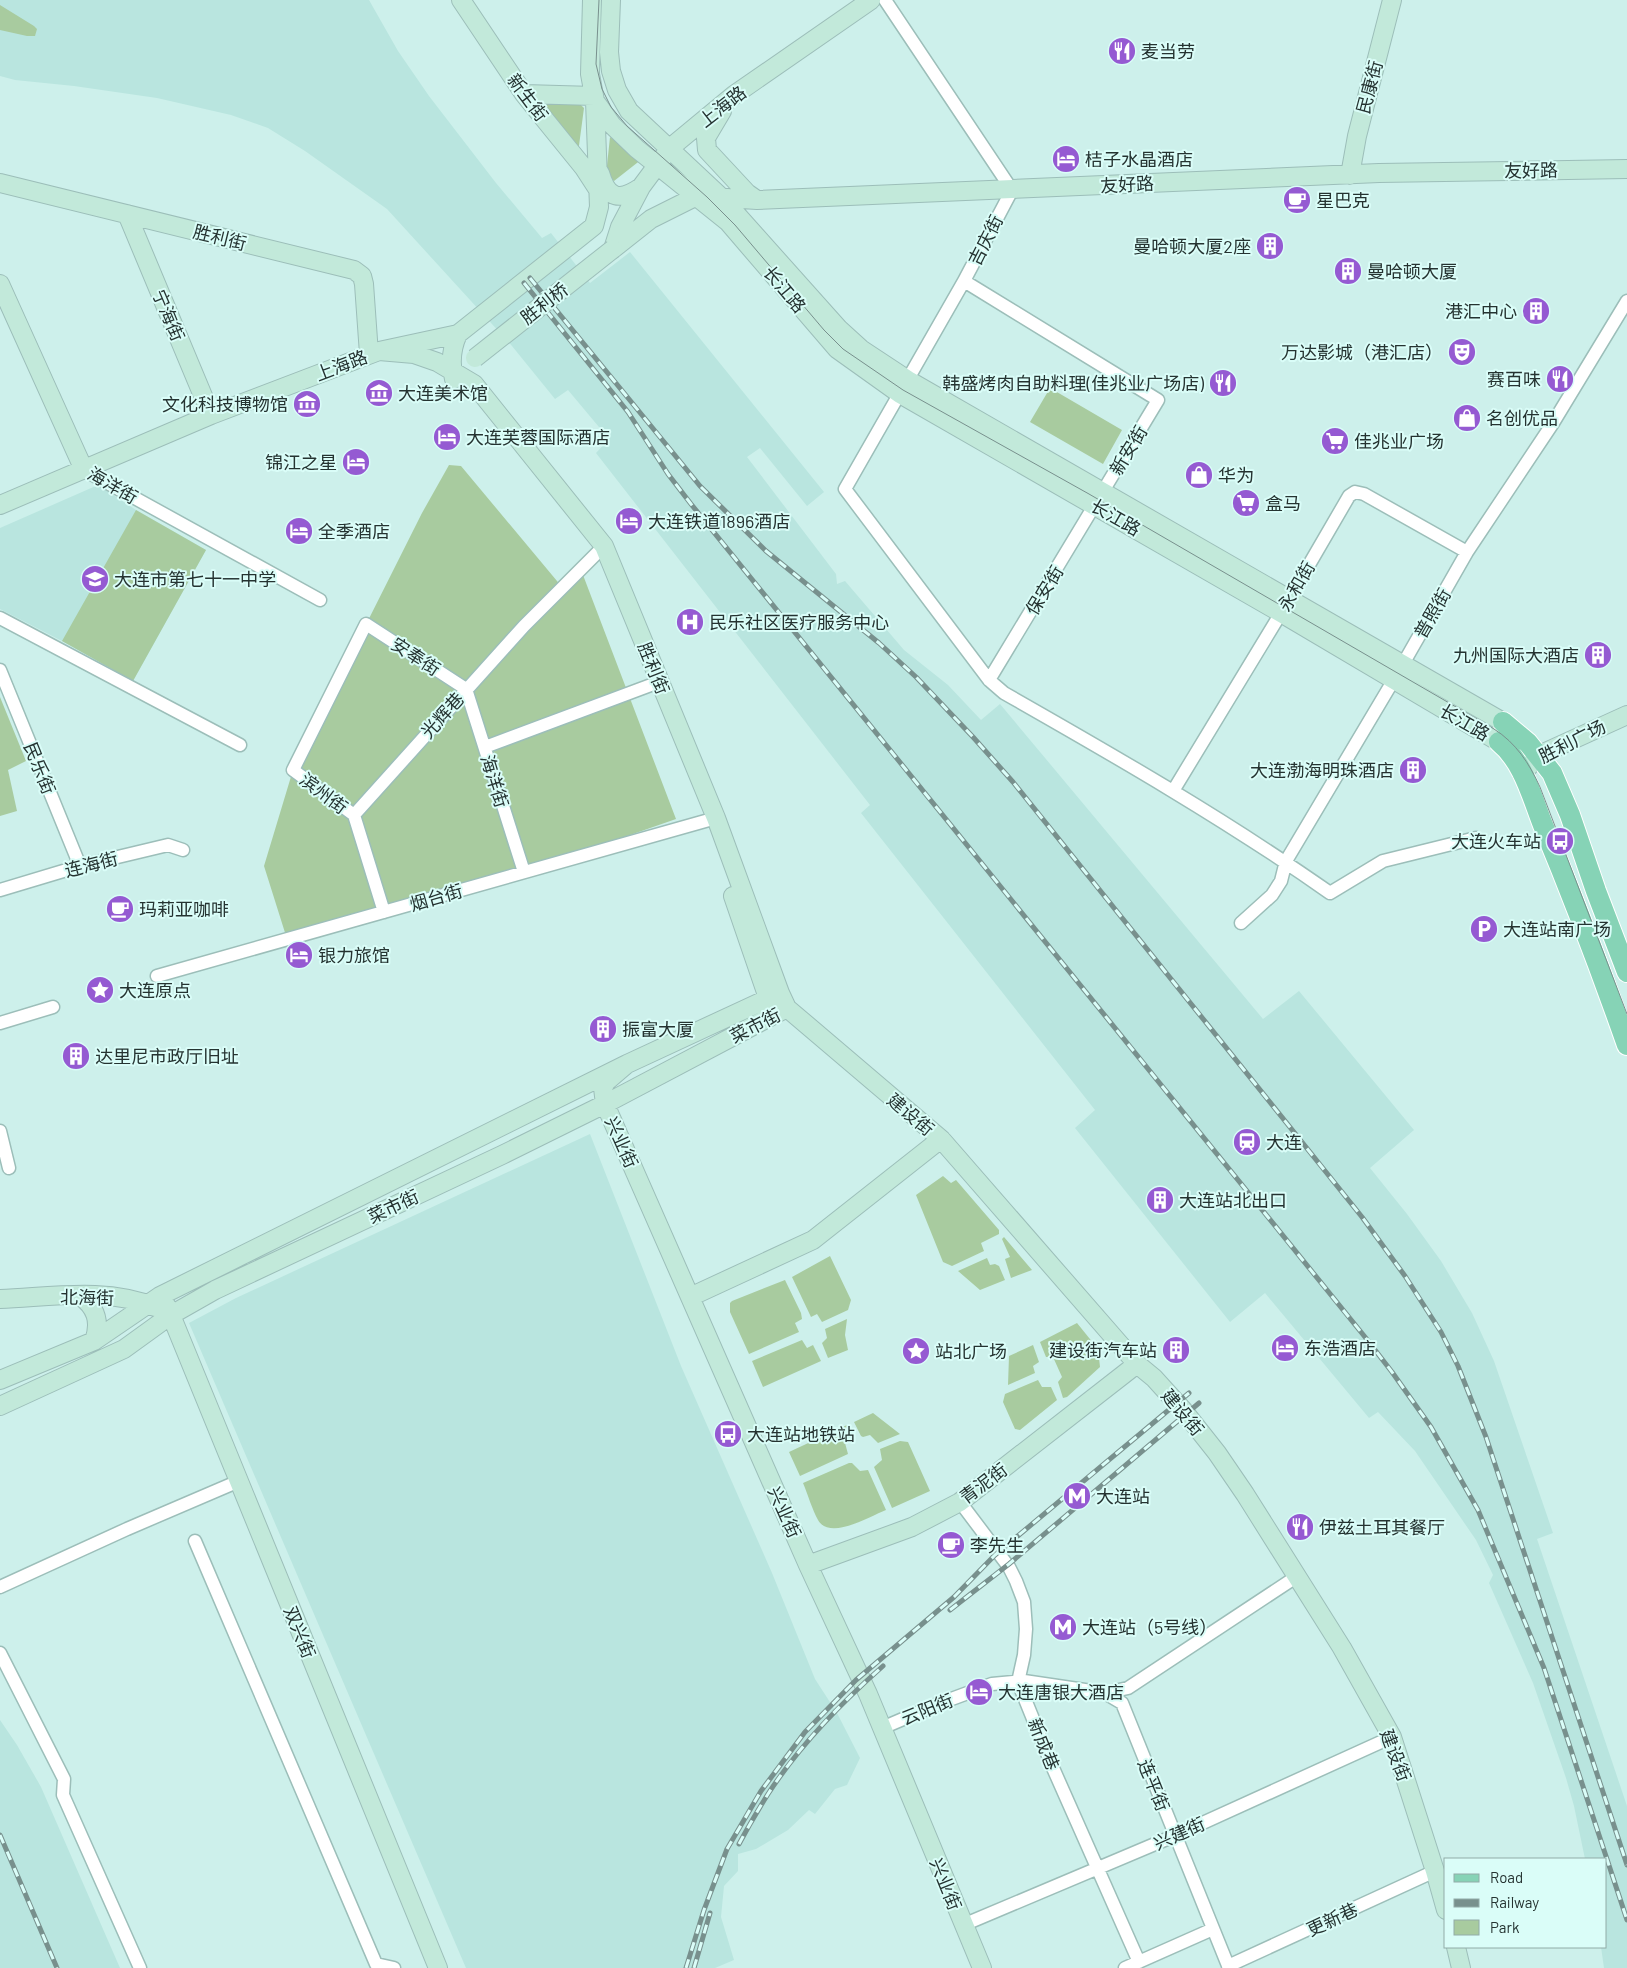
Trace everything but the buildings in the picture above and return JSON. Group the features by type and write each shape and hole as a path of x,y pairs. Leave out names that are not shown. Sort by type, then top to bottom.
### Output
{"main road":[{"name":"新生街","path":"461,0 524,94 584,168 599,191"},
{"name":"长江路","path":"592,0 590,63 594,98 612,125 728,222 837,349 1501,732 1518,733 1552,773 1561,792 1627,972"},
{"name":"长江路","path":"611,0 609,52 611,71 617,90 626,107 637,120 670,148 722,198 839,329 904,387"},
{"name":"上海路","path":"613,248 620,227 641,187 670,148 734,95 871,0"},
{"name":"民康街","path":"1350,175 1356,136 1392,0"},
{"path":"524,94 594,98 599,191"},
{"path":"734,95 718,116 706,138 707,150 747,193 757,200"},
{"path":"597,156 601,176 610,192 616,197 624,197 641,187"},
{"name":"友好路","path":"697,196 757,200 1350,175 1625,167"},
{"name":"胜利街","path":"0,183 354,270 362,276 364,284 374,353"},
{"name":"胜利桥","path":"458,334 594,226 599,207 599,191"},
{"name":"胜利桥","path":"474,384 468,375 469,368 475,358 652,219 697,196"},
{"name":"宁海街","path":"127,214 211,415"},
{"name":"海洋街","path":"0,284 84,470"},
{"path":"374,353 414,354 437,362 449,370 453,346 458,334"},
{"name":"上海路","path":"0,505 211,415 374,353 458,334"},
{"name":"胜利街","path":"449,370 474,384 601,549 711,819 774,995 787,1008"},
{"name":"胜利街","path":"449,370 454,379 601,549"},
{"name":"胜利广场","path":"1522,774 1538,755 1627,715"},
{"name":"长江路","path":"1501,732 1522,774 1573,899 1627,1045"},
{"path":"0,1380 94,1341 154,1300 627,1064 774,995"},
{"name":"菜市街","path":"0,1406 124,1349 171,1315 215,1290 605,1104 787,1008"},
{"name":"建设街","path":"787,1008 941,1139 1137,1364 1154,1378 1183,1410 1217,1453 1342,1648 1392,1737 1436,1871 1444,1902"},
{"name":"兴业街","path":"627,1064 606,1082 603,1088 605,1104 808,1565 868,1694 982,1968"},
{"path":"690,1297 813,1240 941,1139"},
{"path":"79,1295 89,1302 94,1310 97,1330 94,1341"},
{"name":"北海街","path":"0,1299 110,1295 154,1300 171,1315"},
{"name":"双兴街","path":"171,1315 438,1968"},
{"name":"青泥街","path":"808,1565 912,1527 960,1502 1137,1364"},
{"path":"1456,1948 1461,1968"}],"street":[{"path":"884,0 1012,190"},
{"name":"吉庆街","path":"989,680 845,489 964,281 1012,190"},
{"name":"新安街","path":"964,281 1158,400 1099,499"},
{"name":"普照街","path":"1241,923 1272,895 1281,881 1286,862 1467,552 1553,423 1627,302"},
{"name":"海洋街","path":"84,470 320,600"},
{"name":"永和街","path":"1173,791 1349,496 1355,492 1364,494 1467,552"},
{"name":"保安街","path":"989,680 1099,499"},
{"name":"光辉巷","path":"354,815 524,626 601,549"},
{"path":"0,618 240,745"},
{"name":"安奉街","path":"293,770 366,624 466,689"},
{"name":"民乐街","path":"0,670 80,866"},
{"path":"989,680 1004,693 1173,791 1286,862 1330,893 1383,861 1476,838"},
{"path":"485,747 655,684"},
{"name":"海洋街","path":"466,689 524,872"},
{"name":"滨州街","path":"293,770 354,815"},
{"path":"354,815 384,912"},
{"name":"烟台街","path":"151,978 711,819"},
{"name":"连海街","path":"0,890 80,866 168,845 183,850"},
{"path":"0,1023 53,1007"},
{"path":"0,1131 9,1168"},
{"path":"0,1587 127,1529 239,1481"},
{"path":"960,1502 1009,1567 1024,1602 1026,1629 1024,1656 1018,1682"},
{"path":"195,1541 376,1964 394,1968"},
{"name":"云阳街","path":"882,1728 992,1684 1024,1681 1105,1693 1128,1688 1296,1577"},
{"path":"0,1653 64,1779 63,1795 140,1968"},
{"name":"新成巷","path":"1018,1682 1139,1962"},
{"name":"连平街","path":"1105,1693 1122,1703 1174,1836 1229,1967"},
{"name":"兴建街","path":"963,1925 1174,1836 1392,1737"},
{"name":"更新巷","path":"1229,1967 1436,1871"},
{"path":"1125,1968 1213,1929"}],"shaded area":[{"path":"0,0 369,0 398,51 429,96 496,183 542,238 551,233 590,283 630,252 824,492 807,506 760,448 747,457 836,574 837,584 845,581 904,650 948,685 981,720 1000,704 1263,1019 1299,991 1414,1130 1370,1168 1441,1261 1472,1313 1494,1361 1553,1533 1537,1539 1627,1806 1627,1968 1604,1968 1601,1948 1607,1948 1607,1858 1585,1858 1566,1778 1533,1683 1489,1583 1493,1575 1476,1540 1415,1451 1378,1412 1369,1418 1265,1293 1230,1322 1075,1128 1095,1110 861,813 870,805 596,453 609,439 568,390 555,399 512,346 387,209 305,151 268,128 231,115 157,98 15,80 0,76"},
{"name":"大连市第七十一中学","path":"98,485 136,510 206,550 133,681 0,609 0,528"},
{"path":"590,1134 681,1366 772,1573 815,1679 837,1713 860,1758 847,1785 835,1789 815,1814 809,1810 788,1830 756,1849 738,1854 738,1871 724,1886 721,1917 734,1960 715,1968 466,1968 189,1323 236,1298"},
{"path":"0,1720 41,1787 120,1968 0,1968"}],"green space":[{"path":"0,5 34,26 37,29 35,36 0,30"},
{"path":"540,101 577,101 584,108 578,153"},
{"path":"610,137 642,159 614,181 606,175"},
{"path":"1050,388 1122,430 1103,464 1030,422"},
{"path":"449,465 461,466 562,587 568,591 583,575 676,819 524,872 287,939 264,866 293,770 422,513"},
{"path":"136,510 206,550 133,681 62,641"},
{"path":"0,697 26,761 8,770 17,811 0,816"},
{"path":"943,1176 951,1183 956,1180 999,1230 999,1234 981,1243 984,1251 952,1266 943,1262 916,1195"},
{"path":"1004,1237 1032,1270 1011,1278 1005,1259 1010,1257 1002,1239"},
{"path":"830,1256 851,1300 848,1310 822,1322 817,1314 811,1317 792,1277"},
{"path":"987,1258 990,1265 995,1264 999,1266 1005,1280 980,1290 958,1271"},
{"path":"785,1280 801,1313 802,1319 795,1323 799,1332 749,1354 730,1312 730,1303"},
{"path":"847,1319 845,1335 848,1350 828,1358 822,1343 827,1338 825,1329"},
{"path":"1077,1323 1098,1349 1100,1367 1067,1397 1063,1398 1058,1382 1062,1377 1053,1357 1046,1357 1040,1342"},
{"path":"802,1340 807,1348 813,1345 821,1361 763,1387 752,1361"},
{"path":"1033,1345 1039,1362 1033,1366 1035,1373 1008,1385 1009,1356"},
{"path":"1038,1380 1042,1387 1051,1387 1057,1400 1020,1430 1015,1429 1003,1402 1005,1394"},
{"path":"873,1413 900,1434 878,1443 870,1435 861,1436 854,1422"},
{"path":"847,1425 853,1437 852,1440 845,1443 848,1454 800,1476 789,1452"},
{"path":"900,1441 908,1442 930,1491 892,1508 874,1467 882,1460 880,1449"},
{"path":"852,1463 860,1471 868,1470 886,1510 841,1528 824,1526 816,1516 803,1483"}],"tram line":[{"path":"599,0 596,64 602,89 611,107 627,126 707,197 735,225 824,330 843,349 903,390 1089,494 1494,729 1509,741 1526,762 1540,787 1627,1014"}],"railway":[{"path":"530,278 700,486 766,551 879,643 916,677 1013,782 1362,1217 1405,1276 1441,1332 1458,1366 1486,1437 1627,1865"},
{"path":"524,283 628,412 668,474 691,504 1365,1337 1431,1427 1478,1510 1544,1668 1607,1858"},
{"path":"686,1968 704,1910 727,1849 761,1791 805,1732 856,1680 954,1597 995,1555 1189,1393"},
{"path":"950,1610 1009,1564 1199,1403"},
{"path":"739,1844 768,1794 793,1759 851,1695 883,1666"},
{"path":"0,1835 57,1968"},
{"path":"1607,1859 1627,1920"},
{"path":"694,1968 710,1913"}],"place":[{"name":"麦当劳","path":"1122,51"},
{"name":"桔子水晶酒店","path":"1066,159"},
{"name":"星巴克","path":"1297,200"},
{"name":"曼哈顿大厦2座","path":"1270,246"},
{"name":"曼哈顿大厦","path":"1348,271"},
{"name":"港汇中心","path":"1536,311"},
{"name":"万达影城（港汇店）","path":"1462,352"},
{"name":"赛百味","path":"1560,379"},
{"name":"韩盛烤肉自助料理(佳兆业广场店)","path":"1223,383"},
{"name":"大连美术馆","path":"379,393"},
{"name":"文化科技博物馆","path":"307,404"},
{"name":"名创优品","path":"1467,418"},
{"name":"大连芙蓉国际酒店","path":"447,437"},
{"name":"佳兆业广场","path":"1335,441"},
{"name":"锦江之星","path":"356,462"},
{"name":"华为","path":"1199,475"},
{"name":"盒马","path":"1246,503"},
{"name":"大连铁道1896酒店","path":"629,521"},
{"name":"全季酒店","path":"299,531"},
{"name":"大连市第七十一中学","path":"95,579"},
{"name":"民乐社区医疗服务中心","path":"690,622"},
{"name":"九州国际大酒店","path":"1598,655"},
{"name":"大连渤海明珠酒店","path":"1413,770"},
{"name":"大连火车站","path":"1560,841"},
{"name":"玛莉亚咖啡","path":"120,909"},
{"name":"大连站南广场","path":"1484,929"},
{"name":"银力旅馆","path":"299,955"},
{"name":"大连原点","path":"100,990"},
{"name":"振富大厦","path":"603,1029"},
{"name":"达里尼市政厅旧址","path":"76,1056"},
{"name":"大连","path":"1247,1142"},
{"name":"大连站北出口","path":"1160,1200"},
{"name":"东浩酒店","path":"1285,1348"},
{"name":"建设街汽车站","path":"1176,1350"},
{"name":"站北广场","path":"916,1351"},
{"name":"大连站地铁站","path":"728,1434"},
{"name":"大连站","path":"1077,1496"},
{"name":"伊兹土耳其餐厅","path":"1300,1527"},
{"name":"李先生","path":"951,1545"},
{"name":"大连站（5号线）","path":"1063,1627"},
{"name":"大连唐银大酒店","path":"979,1692"}]}
